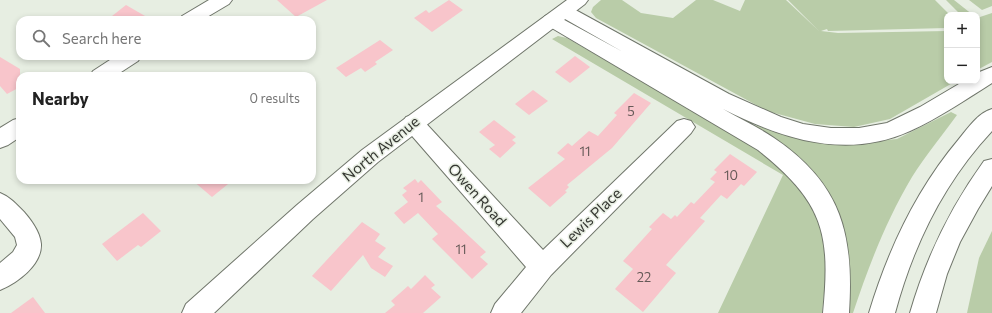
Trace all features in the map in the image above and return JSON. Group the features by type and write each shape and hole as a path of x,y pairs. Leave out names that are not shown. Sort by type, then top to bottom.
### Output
{"main road":[{"path":"187,0 190,16"},
{"path":"195,16 223,0"},
{"path":"564,10 747,113 781,126 819,135 857,136 888,131 913,121 992,74"},
{"path":"564,10 766,144 792,164 813,188 830,217 835,233 839,268 836,313"},
{"name":"North Avenue","path":"195,313 305,212 370,156 564,10"},
{"path":"106,72 125,60"},
{"path":"882,313 887,293 912,232 925,207 939,184 968,143 992,117"},
{"name":"Owen Road","path":"413,123 542,266"},
{"name":"Lewis Place","path":"504,313 542,266 684,127"},
{"path":"0,139 16,129"},
{"path":"926,306 939,263 964,211 977,188 992,168"},
{"path":"0,203 26,232 29,246 23,259 0,278"}],"green space":[{"path":"601,0 622,0 641,13 673,18 696,0 713,0 740,11 745,0 786,0 819,31 788,0 935,0 947,12 944,12 944,28 828,31 827,29 821,31 838,33 944,31 944,84 951,84 890,119 854,127 815,124 767,111 596,18 591,12 593,7"},
{"path":"946,0 954,0 969,12 958,12"},
{"path":"969,0 992,0 992,6 982,10"},
{"path":"992,13 992,62 980,68 980,48 980,17"},
{"path":"558,36 567,38 747,142 783,167 805,191 822,223 826,273 822,313 718,313 783,175 552,39"},
{"path":"720,109 754,125 797,138 834,145 897,139 951,112 957,115 922,161 894,210 865,278 853,313 847,313 843,231"},
{"path":"992,231 992,313 967,313 979,258"}],"building":[{"path":"277,0 327,0 298,16 295,16"},
{"path":"449,0 463,10 432,32 414,18 426,10 429,13"},
{"path":"126,5 145,16 112,16"},
{"path":"380,40 393,50 375,62 377,64 365,72 361,68 346,77 336,68"},
{"path":"575,56 590,67 570,83 555,72"},
{"path":"0,57 20,69 20,72 16,72 16,89 7,94 0,86"},
{"path":"533,90 548,101 529,115 515,104"},
{"path":"634,93 651,103 612,148 567,185 569,187 565,191 567,192 550,207 528,188 565,159 557,153 568,143 572,146 589,131 598,136 617,115 614,113"},
{"path":"494,120 516,137 512,140 516,143 500,158 489,149 495,145 479,132"},
{"path":"730,154 757,172 744,186 741,184 727,199 721,195 700,218 705,221 666,265 676,273 643,312 615,289 633,269 623,261 652,229 649,227 663,213 671,219 675,215 677,217 691,202 694,204 715,182 710,179 717,172 714,170"},
{"path":"415,179 418,183 421,180 442,202 436,206 486,252 480,257 488,264 472,279 432,239 438,234 418,213 404,224 394,213 408,202 402,195 407,191 403,188"},
{"path":"197,184 228,184 212,197"},
{"path":"143,213 161,231 141,247 138,245 117,261 102,244"},
{"path":"362,222 380,234 375,241 386,248 378,257 393,266 385,277 371,268 363,255 331,291 312,276"},
{"path":"425,275 435,285 431,288 441,297 423,313 385,313 395,305 391,301 408,286 411,289"},
{"path":"33,297 45,313 11,313"}]}
